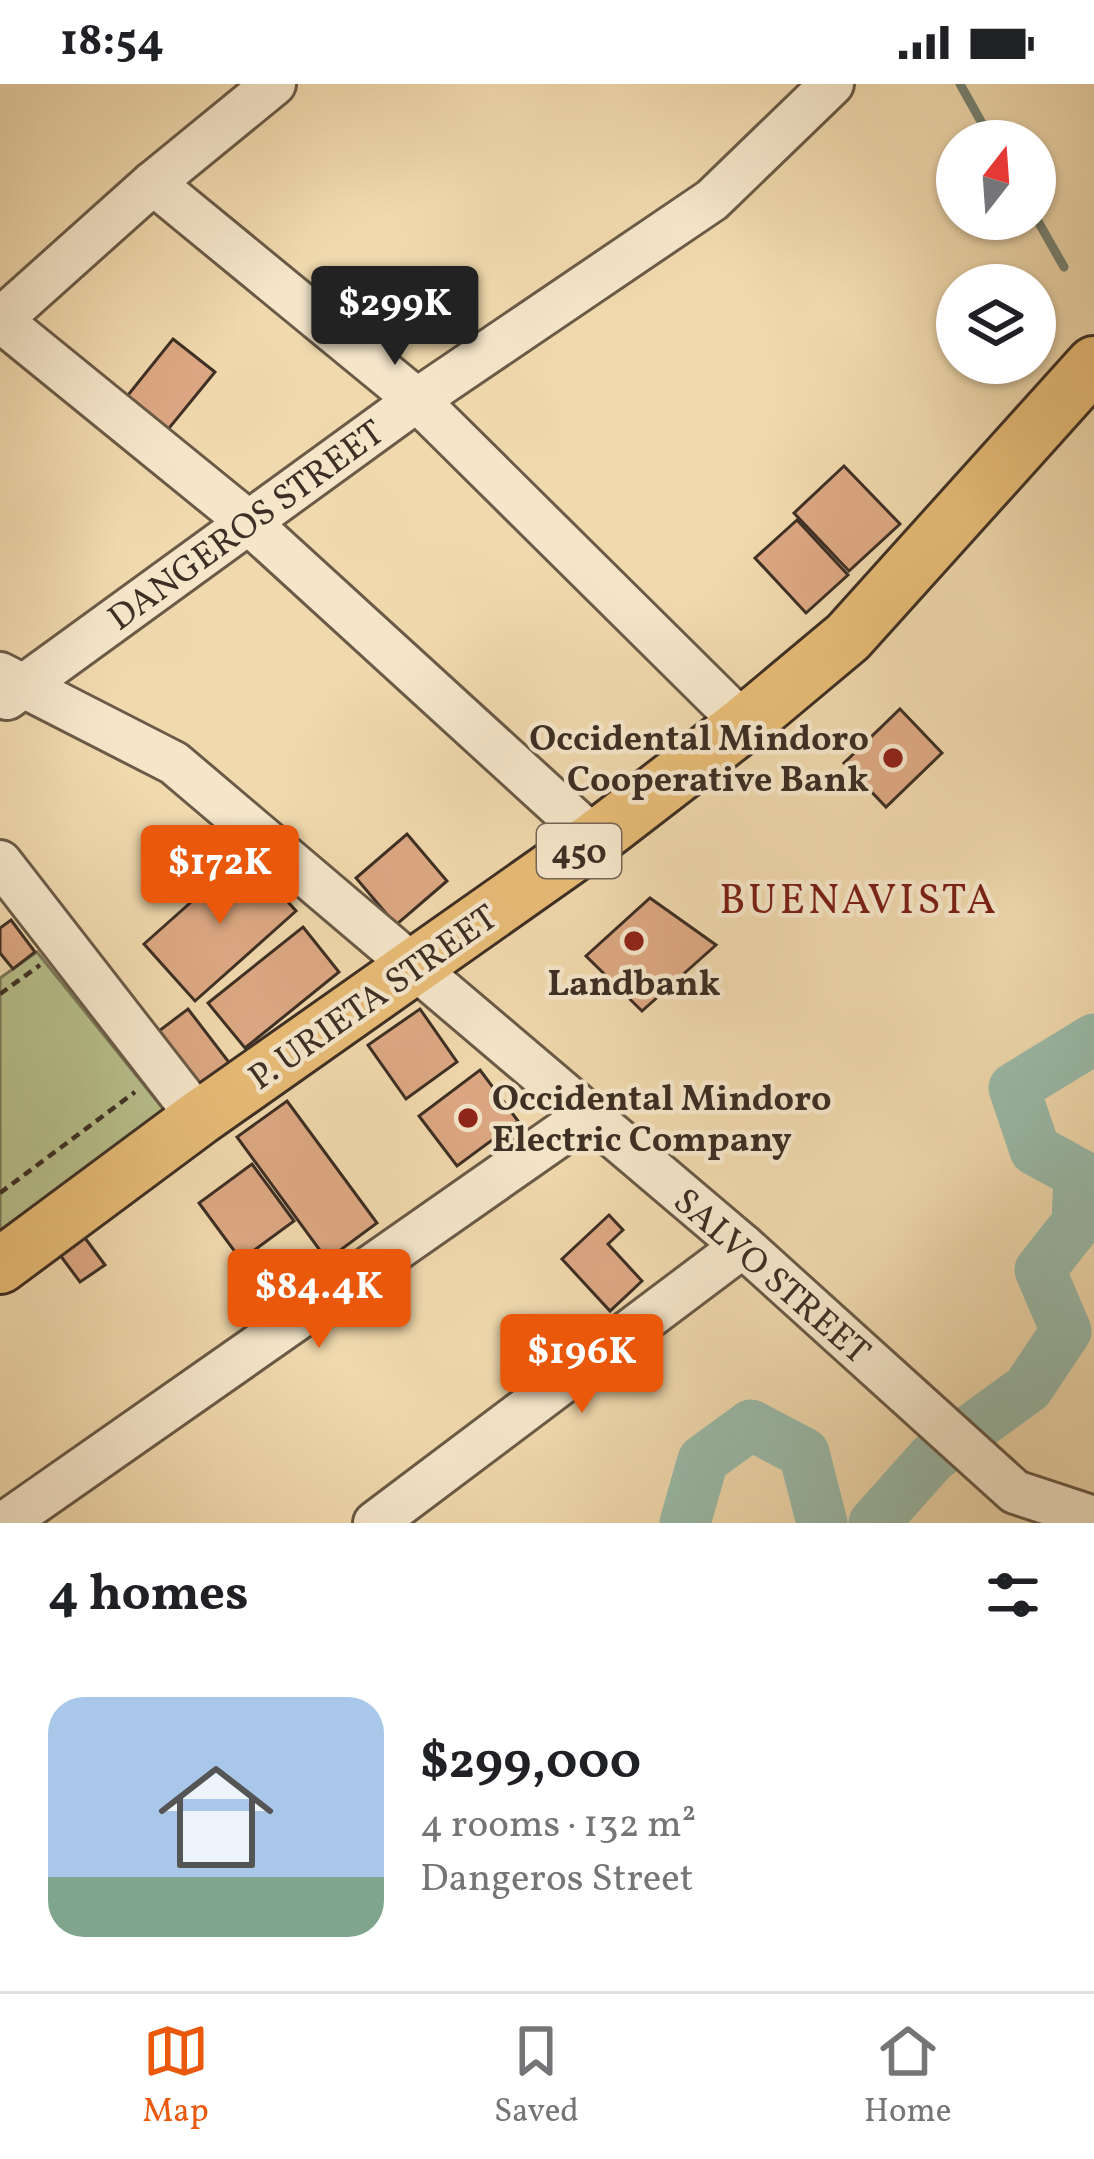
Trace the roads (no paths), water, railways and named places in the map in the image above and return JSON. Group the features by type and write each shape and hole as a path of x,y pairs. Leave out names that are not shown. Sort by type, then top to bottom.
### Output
{"main road":[{"name":"P. URIETA STREET","path":"0,1266 199,1118 596,839 745,724 848,637 1094,364"}],"street":[{"path":"274,84 153,183 0,320 247,521 596,839"},
{"name":"DANGEROS STREET","path":"8,688 417,400 712,200 832,84"},
{"path":"153,183 417,400 745,724"},
{"name":"SALVO STREET","path":"8,688 174,763 743,1246 1015,1492 1094,1518"},
{"path":"0,862 199,1118"},
{"path":"5,1523 588,1115"},
{"path":"375,1523 743,1246"}],"waterway":[{"path":"960,84 980,120"},
{"path":"1049,240 1064,267"},
{"path":"874,1523 932,1458 1028,1388 1066,1331 1040,1270 1077,1223 1079,1174 1035,1150 1014,1088 1094,1039"},
{"path":"685,1523 703,1460 751,1425 804,1453 822,1523"}],"place":[{"name":"Occidental Mindoro Cooperative Bank","path":"893,758"},
{"name":"Landbank","path":"634,941"},
{"name":"Occidental Mindoro Electric Company","path":"468,1118"}],"district":[{"name":"BUENAVISTA","path":"859,898"}]}
